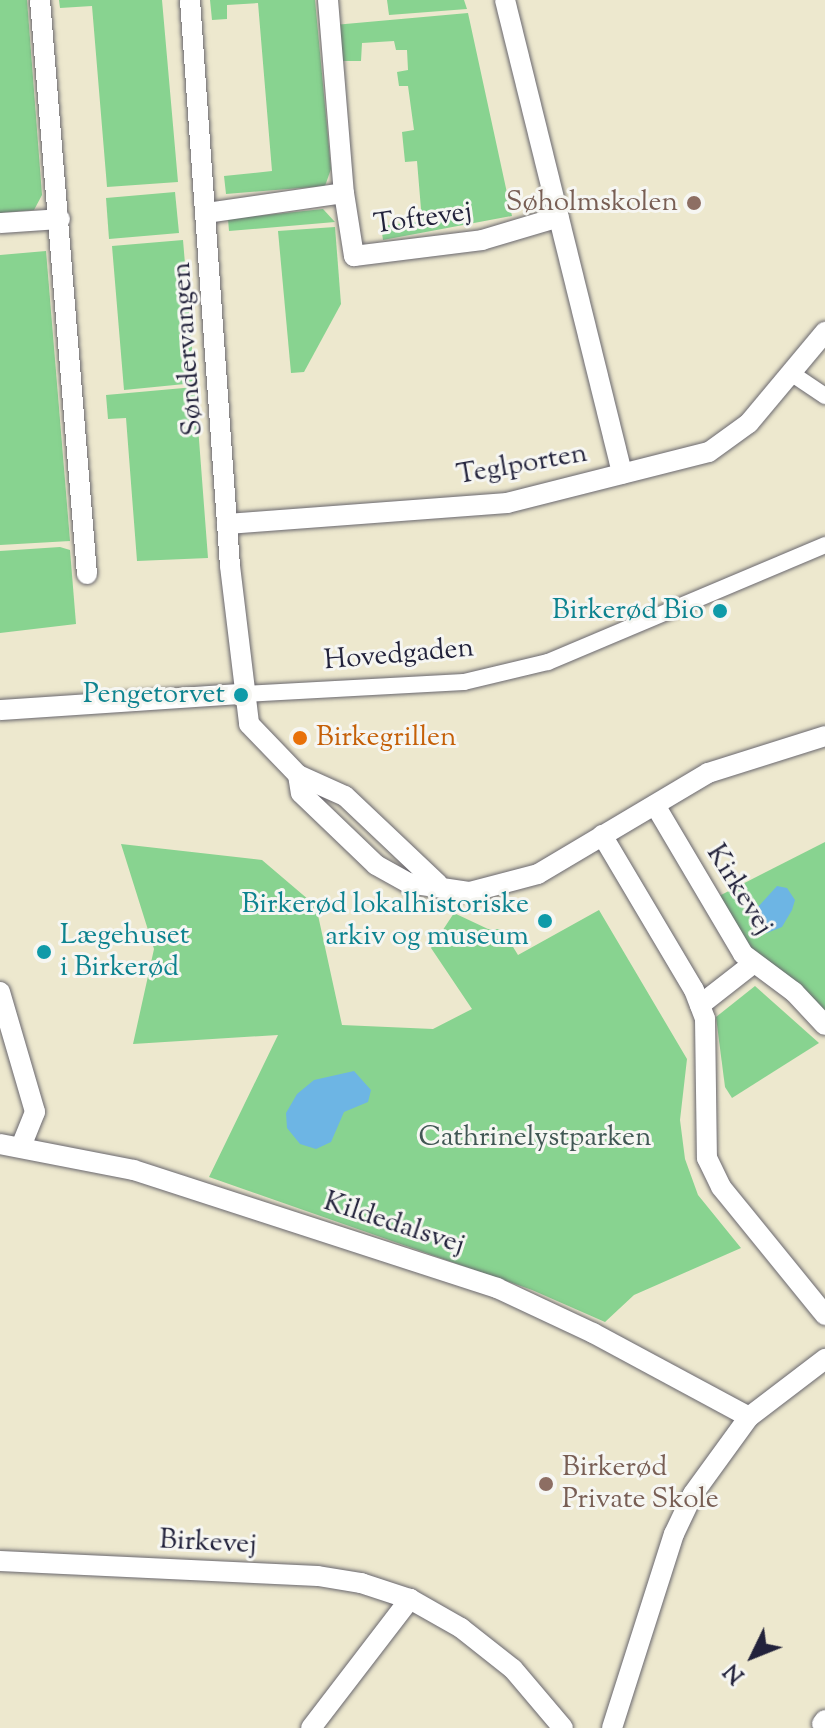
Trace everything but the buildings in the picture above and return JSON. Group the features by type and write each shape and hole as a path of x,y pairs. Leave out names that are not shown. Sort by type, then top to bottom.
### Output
{"street":[{"path":"40,0 87,574"},
{"name":"Søndervangen","path":"190,0 227,524 244,694 249,724 298,775"},
{"name":"Toftevej","path":"328,0 344,193 354,256 482,240 559,217"},
{"path":"505,0 622,474"},
{"name":"Toftevej","path":"207,213 344,193"},
{"path":"0,223 60,219"},
{"name":"Teglporten","path":"227,524 507,503 709,452 731,441 825,332"},
{"path":"791,373 825,396"},
{"name":"Hovedgaden","path":"0,710 464,682 548,662 825,545"},
{"path":"298,775 301,793 376,865 408,883 438,884 470,892 507,886 538,874 655,805 740,760 825,736"},
{"path":"298,775 345,796 438,884"},
{"name":"Kirkevej","path":"655,805 743,954 794,992 825,1025"},
{"path":"602,835 700,1005 709,1047 703,1126 707,1158 721,1187 825,1315"},
{"path":"700,1005 754,963"},
{"path":"0,992 35,1112 21,1146"},
{"name":"Kildedalsvej","path":"0,1144 134,1170 497,1288 593,1333 749,1417"},
{"path":"612,1728 674,1534 693,1494 749,1417 825,1359"},
{"name":"Birkevej","path":"0,1561 318,1576 410,1599 461,1628 513,1669 563,1728"},
{"path":"311,1728 410,1599"}],"green space":[{"path":"0,0 27,0 42,195 34,210 0,213"},
{"path":"59,0 162,0 178,182 107,187 92,6 60,8"},
{"path":"210,0 315,0 331,169 325,186 226,194 224,176 272,171 258,3 227,5 227,19 212,20"},
{"path":"387,0 464,0 467,9 389,15"},
{"path":"468,13 512,216 383,240 381,226 422,221 417,161 405,162 402,132 414,130 408,86 399,86 397,72 408,70 407,50 396,50 394,41 362,43 361,61 337,61 334,25"},
{"path":"175,192 179,233 109,239 106,198"},
{"path":"323,209 335,222 229,231 228,219"},
{"path":"335,227 341,304 304,372 291,373 278,231"},
{"path":"183,240 195,383 124,390 112,246"},
{"path":"46,251 70,541 0,545 0,255"},
{"path":"195,387 208,558 137,561 126,418 108,419 106,395"},
{"path":"60,547 70,550 76,624 0,633 0,551"},
{"path":"825,842 825,1013 753,956 719,896"},
{"name":"Cathrinelystparken","path":"121,844 262,860 316,906 342,1025 433,1029 472,1009 431,948 454,913 488,929 502,929 518,955 599,910 687,1059 680,1120 685,1159 698,1195 741,1248 634,1295 605,1322 532,1290 209,1177 278,1035 133,1044 154,949"},
{"path":"755,986 819,1043 732,1098 725,1087 716,1017"}],"water":[{"path":"777,886 787,888 795,900 792,910 782,927 767,933 756,930 758,907"},
{"path":"354,1071 371,1090 368,1102 344,1112 331,1142 316,1149 300,1144 287,1128 286,1113 297,1094 314,1080"}],"place":[{"name":"Søholmskolen","path":"694,203"},
{"name":"Birkerød Bio","path":"720,611"},
{"name":"Pengetorvet","path":"241,695"},
{"name":"Birkegrillen","path":"300,738"},
{"name":"Birkerød lokalhistoriske arkiv og museum","path":"545,921"},
{"name":"Lægehuset i Birkerød","path":"44,952"},
{"name":"Birkerød Private Skole","path":"546,1484"}]}
